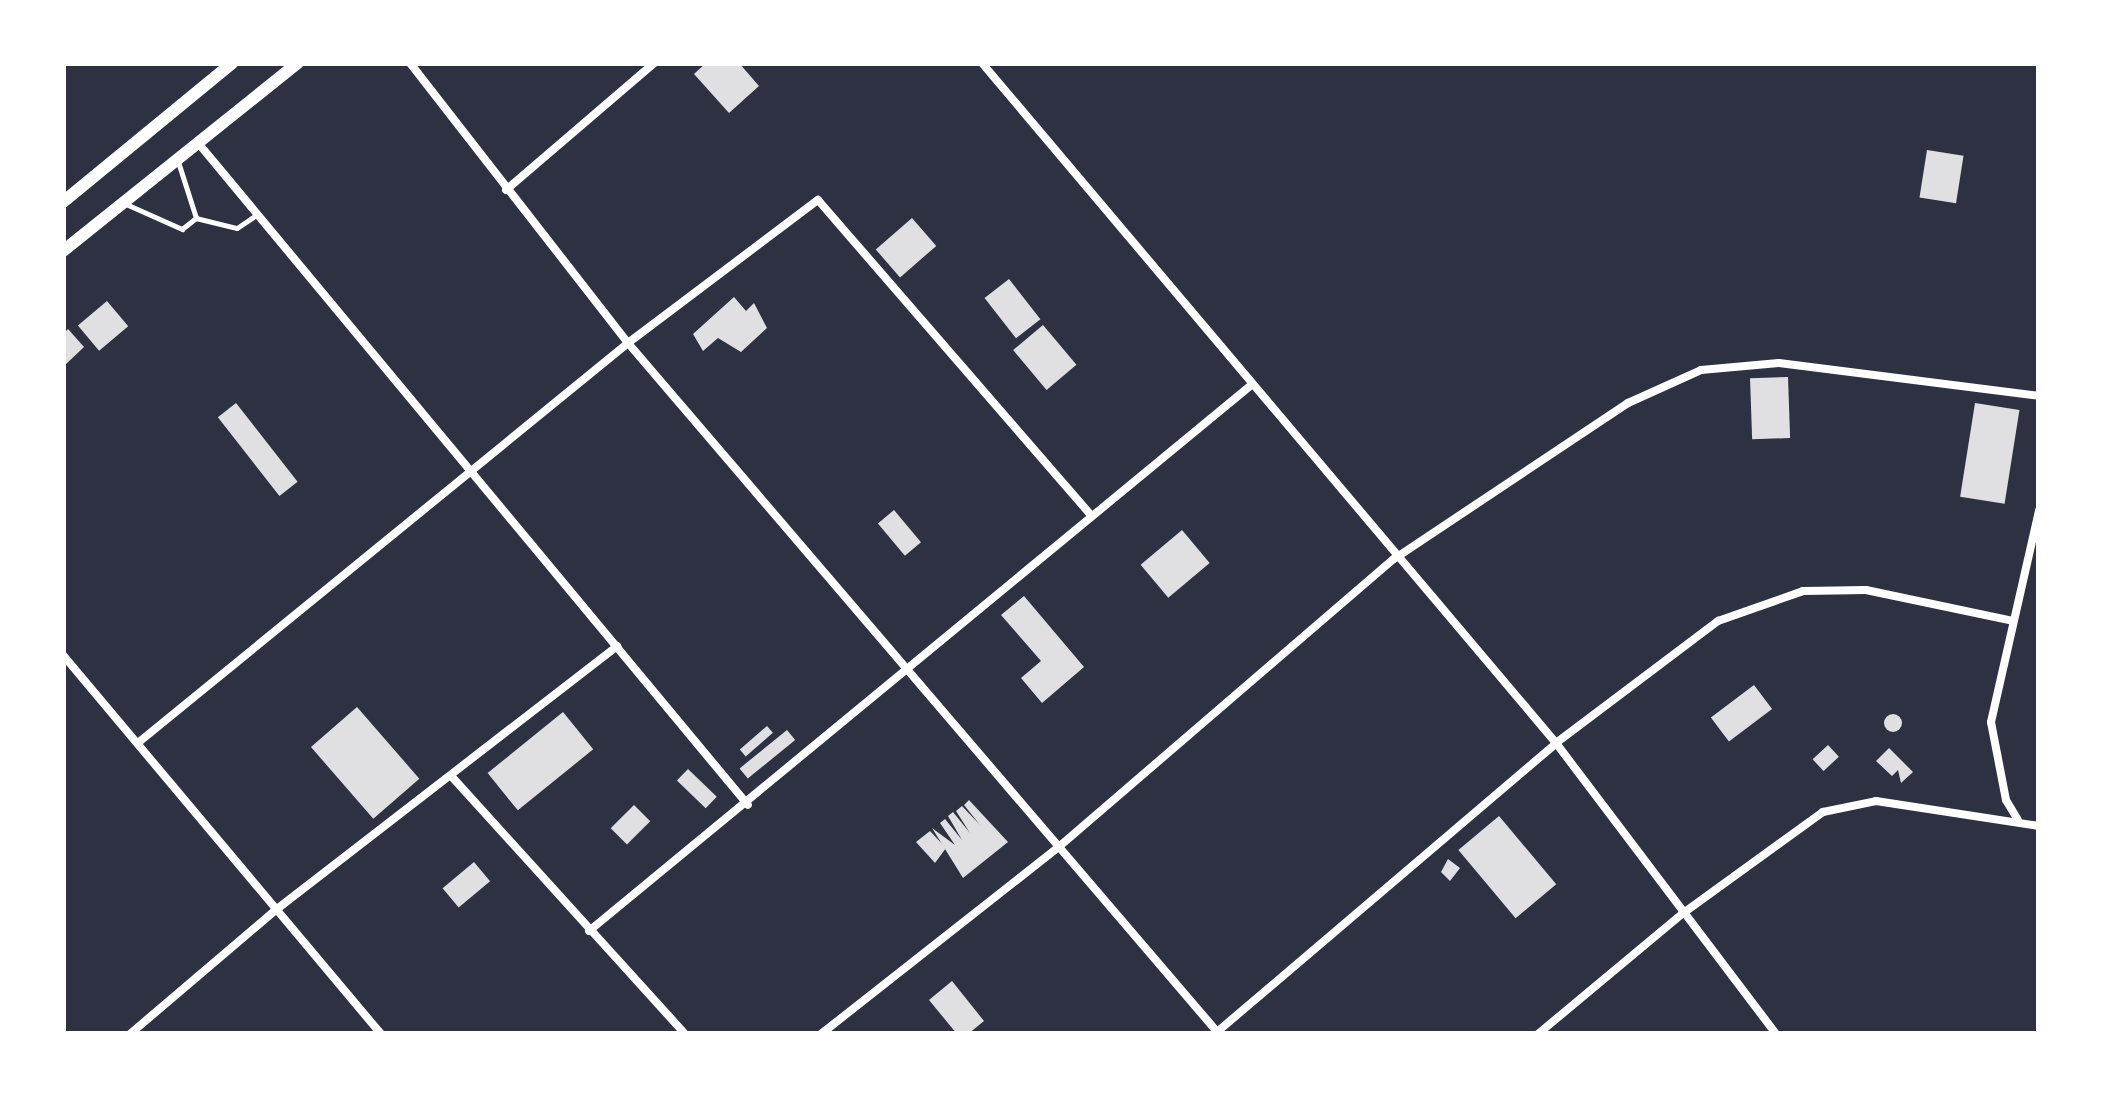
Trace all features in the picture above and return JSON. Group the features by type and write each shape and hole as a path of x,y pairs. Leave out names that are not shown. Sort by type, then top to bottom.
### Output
{"main road":[{"path":"63,202 232,63"},
{"path":"63,251 298,63"}],"street":[{"path":"410,63 628,343 1218,1033 1556,743 1718,621 1803,591 1866,590 2013,621"},
{"path":"506,190 654,63"},
{"path":"982,63 1394,559 1556,743 1776,1034"},
{"path":"199,144 748,805"},
{"path":"139,742 473,475 628,343 818,200 1092,516"},
{"path":"820,1034 1061,845 1394,559 1628,403 1701,370 1779,363 2039,395"},
{"path":"590,931 1249,386"},
{"path":"2019,821 2006,800 1991,722 2039,510"},
{"path":"130,1034 277,909 453,778 617,646"},
{"path":"63,655 381,1034"},
{"path":"453,778 685,1034"},
{"path":"1538,1034 1682,914 1823,812 1876,801 2039,826"}],"lane":[{"path":"178,161 196,218"},
{"path":"124,203 182,229 196,218"},
{"path":"196,218 237,228 257,214"}],"building":[{"path":"706,63 739,63 759,86 729,113 694,74"},
{"path":"1927,150 1964,156 1956,203 1919,197"},
{"path":"912,218 936,246 900,277 876,249"},
{"path":"1009,279 1040,319 1016,338 985,298"},
{"path":"734,297 746,311 754,303 767,328 741,352 718,338 703,351 693,334"},
{"path":"107,301 128,326 99,351 78,325"},
{"path":"1043,325 1076,365 1047,390 1013,350"},
{"path":"68,329 84,347 65,365 63,334"},
{"path":"1788,377 1790,438 1752,439 1750,378"},
{"path":"236,403 298,482 279,496 218,417"},
{"path":"1975,403 2019,410 2005,504 1960,497"},
{"path":"894,510 921,542 905,556 878,523"},
{"path":"1182,530 1210,563 1168,598 1141,565"},
{"path":"1024,596 1084,667 1042,703 1021,678 1041,661 1001,615"},
{"path":"1754,685 1772,709 1729,741 1711,717"},
{"path":"357,707 419,779 373,819 311,747"},
{"path":"563,712 593,749 518,810 488,773"},
{"path":"1893,714 1902,723 1893,732 1884,723"},
{"path":"767,726 773,733 746,756 740,750"},
{"path":"787,730 795,740 748,778 740,768"},
{"path":"1828,745 1839,757 1824,771 1813,759"},
{"path":"1889,748 1913,772 1901,783 1898,770 1892,776 1876,761"},
{"path":"688,769 717,797 706,808 677,781"},
{"path":"969,800 1008,842 963,878 932,828 955,845 940,823 945,819 962,840 948,816 953,812 970,833 956,811 962,806 980,825 964,805"},
{"path":"634,805 650,821 627,845 611,828"},
{"path":"1499,816 1556,884 1516,918 1458,850"},
{"path":"930,831 946,848 935,863 916,842"},
{"path":"1448,859 1460,868 1450,881 1441,872"},
{"path":"474,862 490,881 459,908 443,888"},
{"path":"952,981 984,1021 968,1034 957,1034 929,1000"}]}
